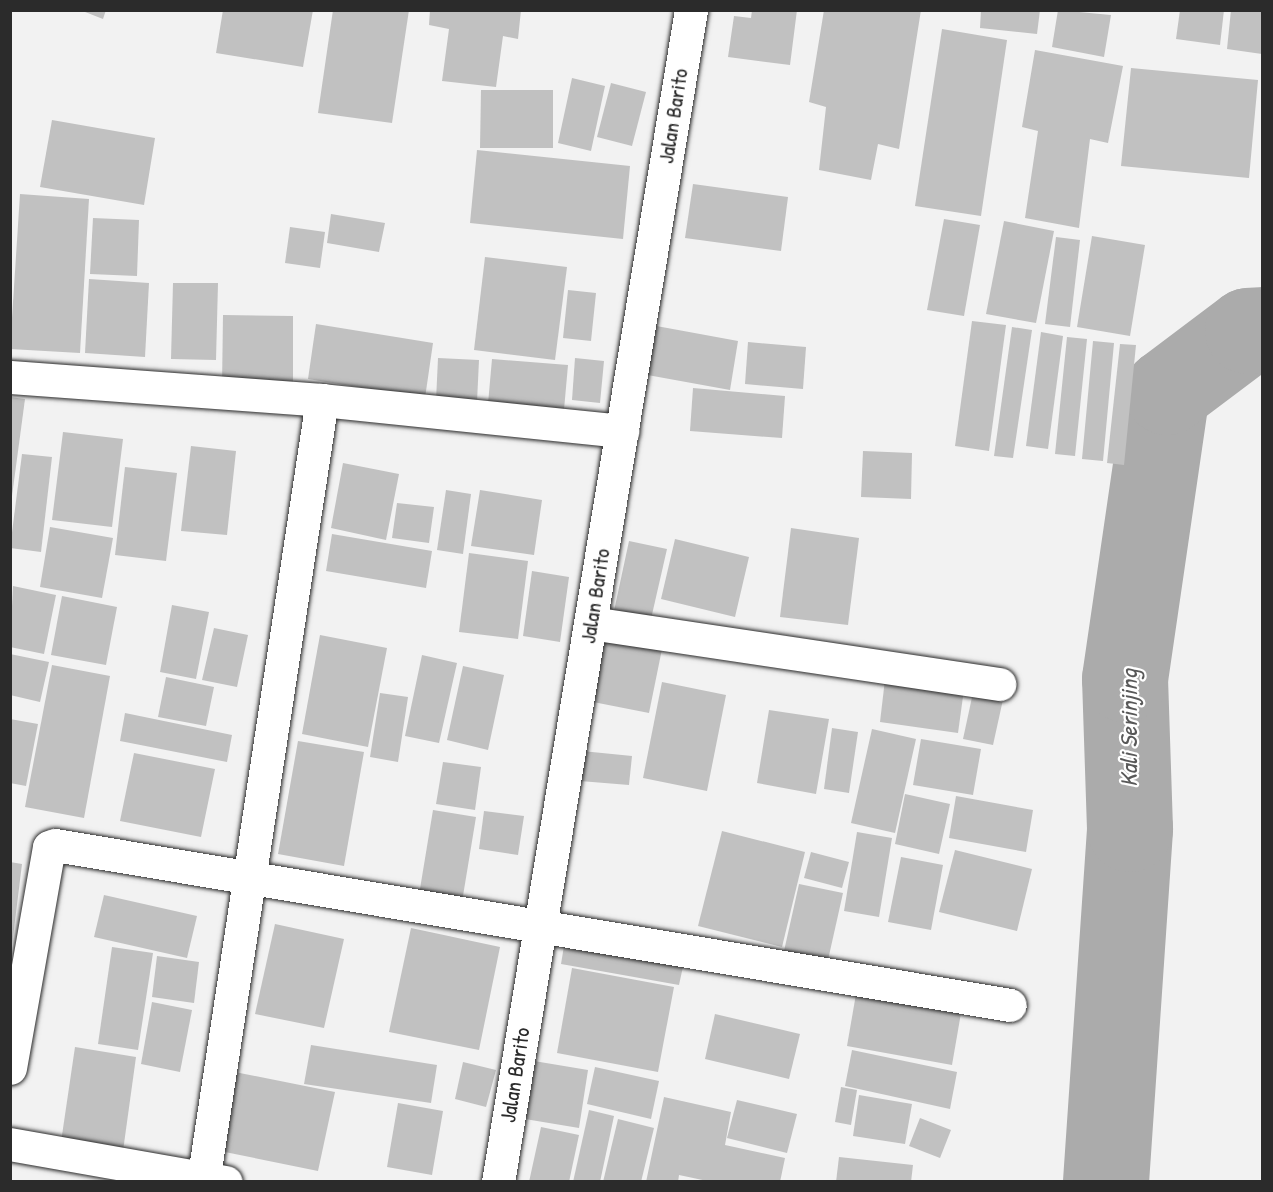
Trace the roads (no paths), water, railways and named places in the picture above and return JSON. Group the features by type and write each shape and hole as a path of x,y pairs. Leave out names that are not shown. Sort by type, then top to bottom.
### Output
{"street":[{"name":"Jalan Barito","path":"498,1182 691,10"},
{"path":"10,376 322,400 622,431"},
{"path":"10,1144 211,1180 251,876 322,400"},
{"path":"591,623 999,684"},
{"path":"10,1068 50,847 55,844 539,923 1011,1005"}],"waterway":[{"name":"Kali Serinjing","path":"1106,1182 1130,829 1125,679 1167,392 1248,331 1262,330"}]}
